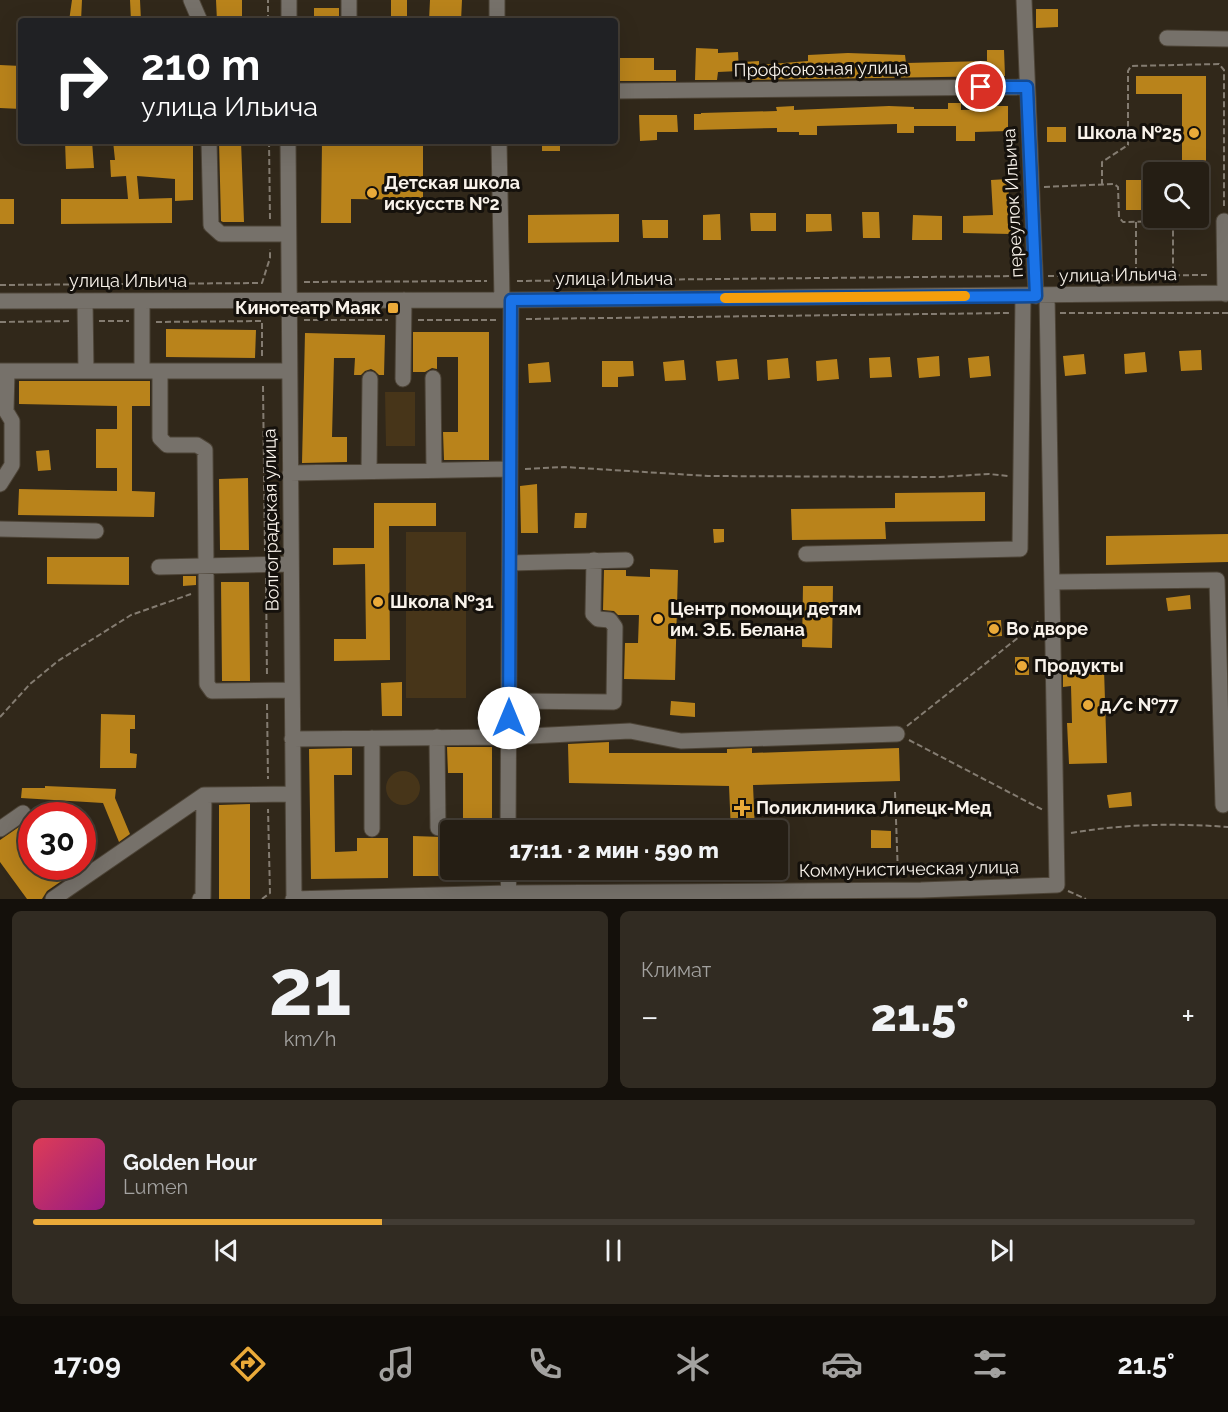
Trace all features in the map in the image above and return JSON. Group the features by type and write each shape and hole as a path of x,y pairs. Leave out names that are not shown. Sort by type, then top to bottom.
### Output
{"street":[{"path":"191,0 199,18"},
{"path":"289,0 289,18"},
{"path":"349,0 349,18"},
{"path":"497,0 497,18"},
{"name":"переулок Ильича","path":"1024,0 1037,276 1035,296"},
{"path":"1167,38 1228,39"},
{"name":"Профсоюзная улица","path":"618,91 1027,87"},
{"path":"209,144 211,225 221,234 288,234"},
{"name":"Волгоградская улица","path":"288,144 294,899"},
{"path":"499,144 501,281 511,319 508,820"},
{"path":"1224,221 1226,294"},
{"name":"улица Ильича","path":"0,301 506,300 1226,294"},
{"path":"806,554 1020,549 1023,313 1035,296 1047,313 1056,836 1063,888"},
{"path":"403,379 404,300"},
{"path":"85,301 86,371"},
{"path":"142,301 142,371"},
{"path":"0,484 12,465 12,421 3,413 3,371 289,371"},
{"path":"160,371 160,438 167,445 197,445 205,450 207,684 212,691 292,690"},
{"path":"433,378 434,471"},
{"path":"369,471 370,379"},
{"path":"290,473 510,469"},
{"path":"0,530 96,531"},
{"path":"510,563 626,560"},
{"path":"509,700 614,702 615,627 610,620 598,619 593,614 594,561"},
{"path":"159,567 291,564"},
{"path":"1052,582 1217,580 1223,805"},
{"path":"292,739 509,736 630,731 681,741 897,734"},
{"path":"437,737 438,828"},
{"path":"372,738 372,829"},
{"path":"53,899 204,795 293,794"},
{"path":"200,899 203,897 204,795"},
{"path":"1,825 18,816"},
{"path":"508,880 508,896"},
{"name":"Коммунистическая улица","path":"294,899 899,894 1063,888"}],"path":[{"path":"268,0 268,18"},
{"path":"1102,185 1102,162 1128,145 1128,71 1131,66 1219,64 1224,70 1224,221 1209,221"},
{"path":"269,144 270,223"},
{"path":"1032,188 1114,184 1118,187 1119,217 1123,222 1143,222"},
{"path":"1136,222 1136,276"},
{"path":"1173,228 1173,276"},
{"path":"0,285 262,283 270,258 270,246"},
{"path":"299,282 1224,275"},
{"path":"300,320 404,321 1023,313"},
{"path":"1047,313 1228,313"},
{"path":"262,321 270,893 262,899"},
{"path":"510,469 564,467 708,476 939,477 989,474 1021,478"},
{"path":"0,717 30,684 58,661 131,615 206,589"},
{"path":"1053,610 897,734 1056,816"},
{"path":"895,792 899,894"},
{"path":"1056,836 1110,827 1228,826"},
{"path":"1063,888 1069,899"},
{"path":"1063,888 1086,899"}],"shaded area":[{"path":"385,392 415,392 415,446 386,446"},
{"path":"406,532 466,532 466,698 406,698"},
{"path":"403,771 415,776 420,788 415,800 403,805 391,800 386,788 391,776"}],"building":[{"path":"72,0 82,0 81,18 69,18"},
{"path":"130,0 140,0 141,18 131,18"},
{"path":"216,0 242,0 242,18 217,18"},
{"path":"391,0 407,0 407,18 391,18"},
{"path":"430,0 462,0 461,18 429,18"},
{"path":"314,8 339,8 339,18 314,18"},
{"path":"1036,9 1058,9 1058,27 1036,28"},
{"path":"696,48 718,49 718,53 738,52 739,71 718,72 717,80 695,80"},
{"path":"987,50 1004,50 1005,76 745,80 744,62 759,61 759,65 808,61 808,55 848,53 905,55 906,63 987,61"},
{"path":"618,58 654,58 654,70 676,70 676,81 618,81"},
{"path":"0,65 18,66 18,109 0,108"},
{"name":"Школа №25","path":"1136,76 1206,76 1206,162 1182,162 1182,94 1136,94"},
{"path":"948,103 961,103 961,110 1008,106 1008,131 975,132 975,141 956,141 956,126 914,126 914,133 897,133 897,124 817,126 817,135 777,132 777,128 694,130 694,114 701,113 777,111 776,107 794,106 794,110 889,106 948,109"},
{"path":"639,115 677,115 678,132 657,132 657,140 640,141"},
{"path":"1047,127 1066,127 1066,142 1047,142"},
{"path":"65,144 92,144 94,168 66,169"},
{"path":"113,144 193,144 193,200 175,201 175,179 137,176 139,199 172,198 172,223 61,224 61,199 128,199 126,176 111,177 110,160 115,160"},
{"path":"219,144 241,144 244,222 221,221"},
{"name":"Детская школа искусств №2","path":"322,144 370,146 370,144 423,144 423,200 351,199 351,223 321,223"},
{"path":"542,144 560,144 560,151 542,151"},
{"path":"1008,179 1011,234 963,233 963,216 993,215 991,180"},
{"name":"Школа №25","path":"1126,180 1143,180 1143,210 1126,210"},
{"path":"0,199 14,199 14,224 0,224"},
{"path":"862,212 879,212 880,238 863,238"},
{"path":"750,213 776,213 776,231 751,231"},
{"path":"619,214 619,242 528,243 528,215"},
{"path":"720,214 721,240 703,240 703,215"},
{"path":"806,214 831,214 832,231 806,232"},
{"path":"913,215 942,216 942,240 912,240"},
{"path":"642,220 668,220 668,238 643,238"},
{"path":"166,329 256,330 255,358 166,357"},
{"path":"413,332 489,332 489,460 444,460 443,432 458,432 458,357 437,357 437,369 413,372"},
{"path":"305,333 385,335 384,375 379,375 371,369 361,375 354,375 355,358 334,358 332,437 347,437 347,462 302,463"},
{"path":"1201,350 1202,370 1181,371 1179,351"},
{"path":"1145,352 1147,372 1125,374 1124,354"},
{"path":"1084,354 1086,374 1065,376 1063,356"},
{"path":"939,356 940,376 919,378 917,358"},
{"path":"989,356 991,376 970,378 968,358"},
{"path":"890,357 892,377 870,378 869,358"},
{"path":"788,358 790,378 768,380 767,360"},
{"path":"737,359 739,379 718,381 716,361"},
{"path":"837,359 839,379 817,381 816,361"},
{"path":"684,360 686,380 665,381 663,362"},
{"path":"602,361 633,361 634,376 618,377 618,387 602,387"},
{"path":"549,362 551,382 529,383 528,364"},
{"path":"19,381 150,381 150,406 132,406 132,491 155,492 154,517 18,515 19,489 117,491 117,468 96,468 96,429 117,429 117,406 19,404"},
{"path":"49,450 51,470 38,471 36,451"},
{"path":"248,478 249,550 220,550 219,479"},
{"path":"537,484 538,533 521,533 520,486"},
{"path":"985,492 985,521 885,522 886,539 792,540 791,509 895,508 895,493"},
{"name":"Школа №31","path":"374,503 436,503 436,526 389,526 390,660 334,661 334,639 366,639 365,564 333,565 333,548 374,548"},
{"path":"575,513 587,513 586,528 574,528"},
{"path":"713,529 724,529 724,542 714,543"},
{"path":"1228,534 1228,562 1106,565 1106,536"},
{"path":"47,557 129,557 129,585 47,584"},
{"name":"Центр помощи детям им. Э.Б. Белана","path":"650,569 678,570 675,680 624,679 625,643 638,643 639,615 618,615 614,611 603,610 604,570 626,570 626,576 650,577"},
{"path":"183,576 196,576 196,585 183,586"},
{"path":"221,582 249,582 250,681 222,681"},
{"path":"803,586 833,586 832,648 802,647"},
{"path":"1190,595 1191,609 1168,611 1166,598"},
{"name":"Во дворе","path":"1001,620 1002,636 988,637 987,621"},
{"name":"Продукты","path":"1015,657 1029,657 1029,675 1015,675"},
{"name":"д/с №77","path":"1104,669 1107,763 1069,764 1067,723 1072,723 1071,686 1063,687 1063,671"},
{"path":"402,682 402,716 382,716 381,683"},
{"path":"671,701 695,703 695,717 670,715"},
{"path":"101,714 135,715 135,729 130,729 130,753 137,754 136,768 100,768"},
{"path":"609,742 609,753 727,753 727,749 752,748 752,753 899,748 900,781 753,785 755,820 731,820 729,786 569,783 568,744"},
{"path":"447,747 492,747 492,820 463,820 463,773 448,773"},
{"path":"352,748 352,775 334,775 335,852 357,851 357,838 388,838 388,878 311,879 309,749"},
{"path":"45,786 116,789 115,798 130,834 119,842 103,803 21,798 22,788 45,788"},
{"path":"1131,792 1132,806 1109,808 1107,795"},
{"path":"250,804 250,899 219,899 219,805"},
{"path":"18,828 18,880 63,880 47,891 42,899 27,899 0,862 0,840"},
{"path":"871,830 891,831 891,848 871,848"},
{"path":"413,836 440,837 440,876 413,876"}],"slow traffic":[{"path":"725,298 965,296"}],"place":[{"name":"Школа №25","path":"1194,133"},
{"name":"Детская школа искусств №2","path":"372,193"},
{"name":"Кинотеатр Маяк","path":"393,308"},
{"name":"Школа №31","path":"378,602"},
{"name":"Центр помощи детям им. Э.Б. Белана","path":"658,619"},
{"name":"Во дворе","path":"994,629"},
{"name":"Продукты","path":"1022,666"},
{"name":"д/с №77","path":"1088,705"},
{"name":"Поликлиника Липецк-Мед","path":"742,808"}],"route":[{"path":"509,718 511,300 1036,296 1037,276 1027,87 981,87"}]}
